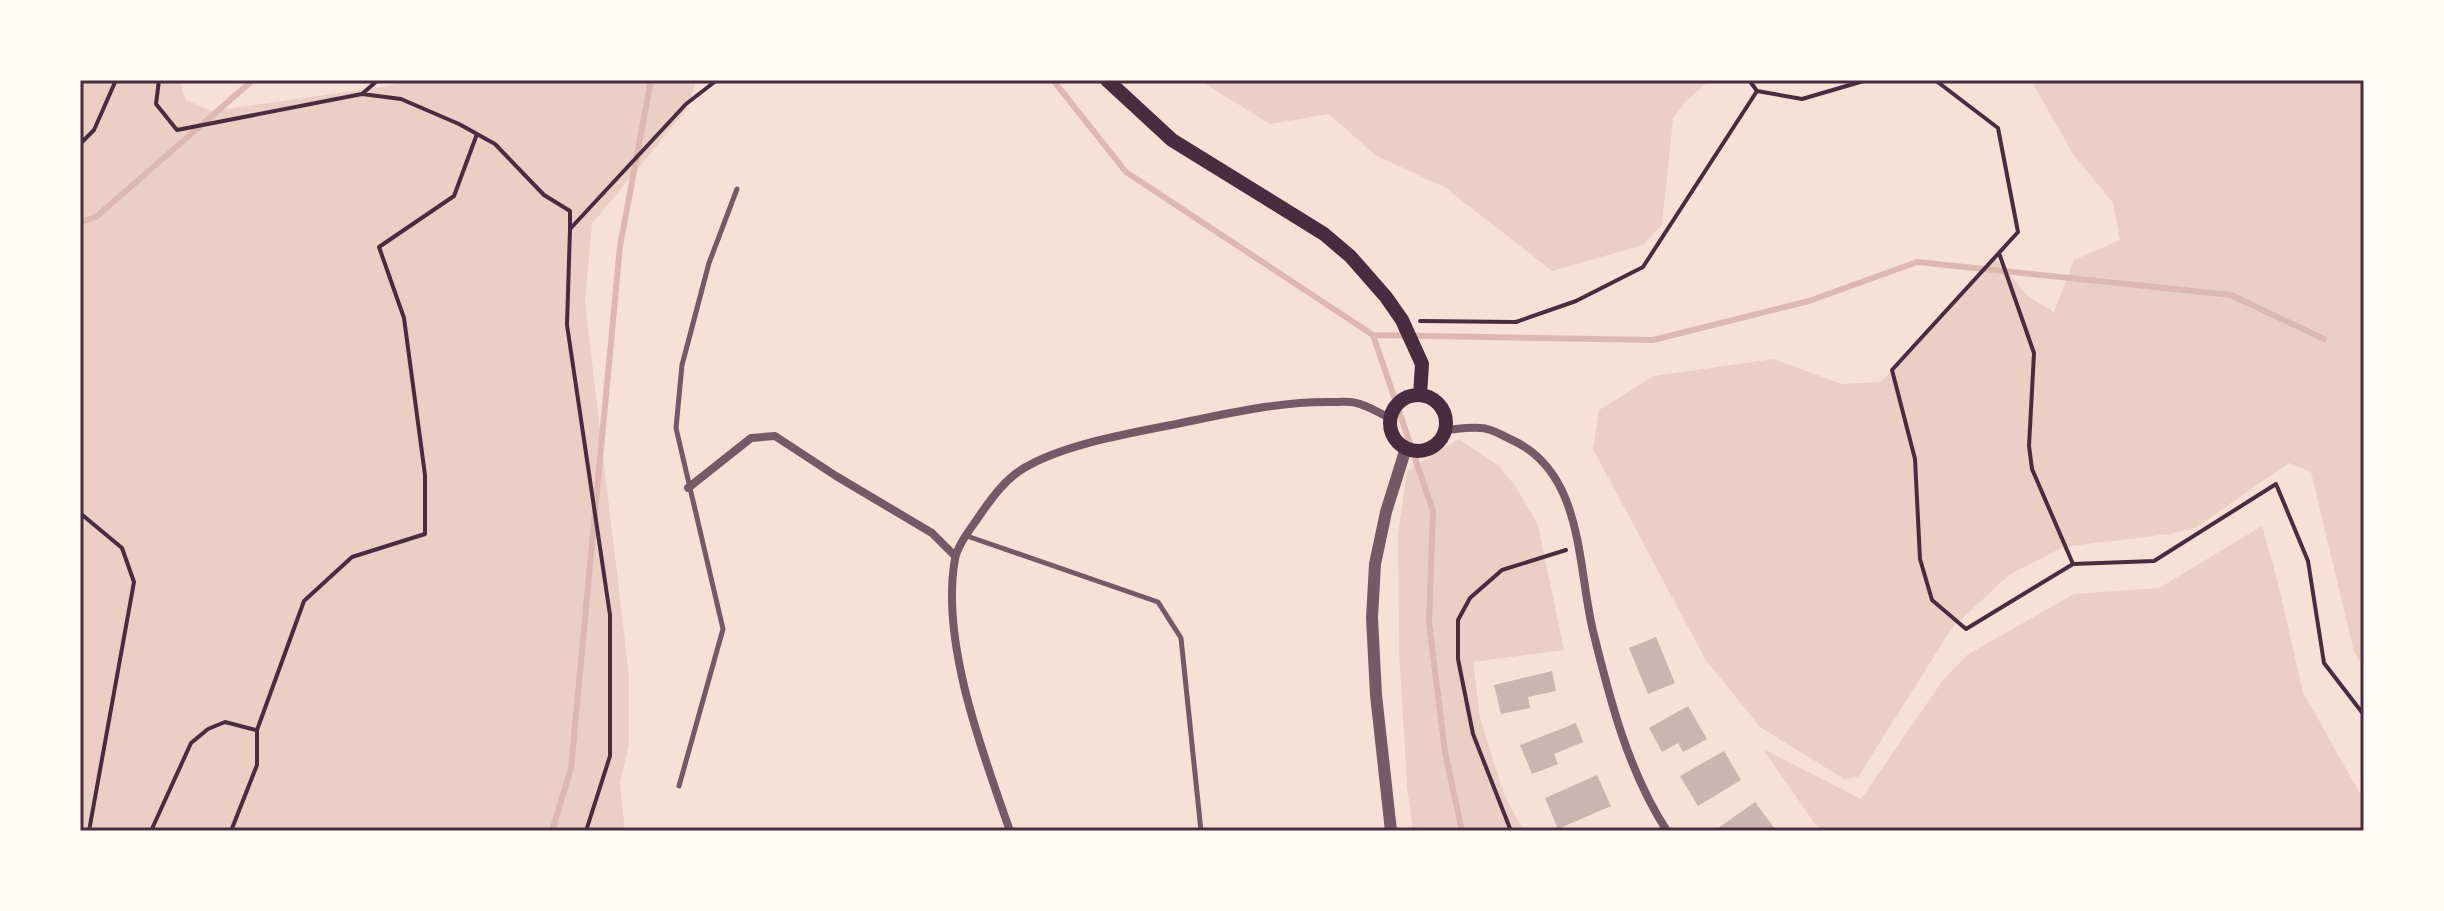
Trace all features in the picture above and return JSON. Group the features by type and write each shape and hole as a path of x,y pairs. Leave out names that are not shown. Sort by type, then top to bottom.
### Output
{"main road":[{"path":"1107,80 1172,140 1324,234 1368,275 1402,320 1422,364 1420,395"},
{"path":"1420,395 1441,407 1445,414 1445,430 1442,438 1429,448 1413,451 1392,436 1390,418 1400,400 1420,395"}],"street":[{"path":"1010,831 963,681 952,595 955,556 1006,480 1043,458 1072,448 1211,417 1311,402 1356,403 1390,418"},
{"path":"1445,430 1485,428 1518,442 1542,461 1563,491 1580,545 1592,626 1619,728 1637,775 1667,831"},
{"path":"688,488 751,438 775,436 932,533 955,556"},
{"path":"1391,831 1376,695 1372,618 1375,564 1386,512 1406,448"}],"lane":[{"path":"679,786 723,629 676,428 682,365 709,263 737,189"},
{"path":"967,536 1158,602 1181,638 1201,831"}],"path":[{"path":"80,144 94,130 116,80"},
{"path":"159,80 156,104 177,130 362,94 401,99 495,144 544,195 570,211 567,325 610,615 610,756 586,831"},
{"path":"362,94 378,80"},
{"path":"570,229 686,104 717,80"},
{"path":"1749,80 1757,91 1802,99 1867,80"},
{"path":"1935,80 1998,128 2018,232 1892,370 1915,459 1920,559 1932,600 1966,629 2073,564 2154,561 2276,484 2308,561 2324,663 2364,715"},
{"path":"1402,320 1516,322 1576,301 1643,267 1757,91"},
{"path":"231,831 257,765 257,730 304,601 352,557 425,534 425,475 404,318 379,247 454,196 477,134"},
{"path":"1999,253 2034,353 2029,446 2032,469 2073,564"},
{"path":"80,513 122,548 134,582 89,831"},
{"path":"1511,831 1473,734 1458,659 1458,620 1470,598 1502,570 1580,545"},
{"path":"151,831 191,743 208,729 225,722 257,730"}],"shaded area":[{"path":"80,80 179,80 186,100 212,111 389,86 403,80 697,80 686,110 592,224 585,302 629,675 629,744 620,784 625,831 80,831"},
{"path":"1199,80 1710,80 1685,102 1673,119 1662,225 1643,245 1552,271 1446,188 1375,155 1329,114 1270,124"},
{"path":"2031,80 2364,80 2364,667 2354,652 2311,472 2289,463 2195,528 2063,547 2009,575 1952,628 1858,777 1844,779 1760,727 1705,659 1593,449 1599,410 1654,376 1773,359 1842,384 1881,382 1996,259 2028,296 2054,312 2074,260 2120,240 2113,203 2073,154"},
{"path":"1459,439 1500,467 1516,487 1538,525 1564,650 1473,662 1480,717 1504,795 1524,831 1413,831 1407,786 1399,651 1398,534 1407,471"},
{"path":"2262,526 2303,692 2364,801 2364,831 1823,831 1763,749 1861,799 1943,680 1967,655 2074,594 2159,588"}],"building":[{"path":"1656,637 1675,683 1648,694 1629,648"},
{"path":"1552,671 1556,691 1528,697 1530,708 1501,714 1494,685"},
{"path":"1688,706 1707,739 1683,752 1678,743 1662,752 1649,728"},
{"path":"1576,723 1583,742 1554,754 1558,764 1532,774 1520,745"},
{"path":"1724,751 1741,780 1698,806 1680,776"},
{"path":"1597,775 1611,806 1558,829 1545,798"},
{"path":"1755,802 1775,829 1773,831 1714,831"}],"waterway":[{"path":"80,222 96,217 253,80"},
{"path":"552,831 571,768 620,246 651,80"},
{"path":"1053,80 1126,172 1373,335 1433,511 1429,623 1445,752 1462,831"},
{"path":"1373,335 1653,340 1809,301 1917,262 2231,295 2324,339"}]}
